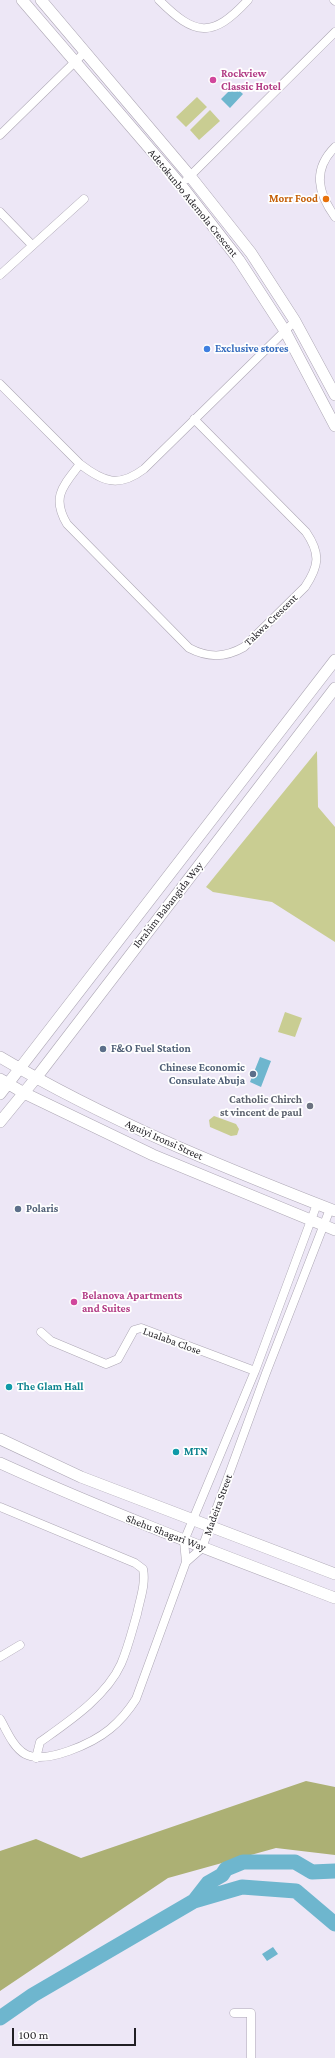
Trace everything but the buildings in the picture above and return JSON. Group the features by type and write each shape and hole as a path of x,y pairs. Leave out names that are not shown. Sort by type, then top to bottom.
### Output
{"main road":[{"name":"Adetokunbo Ademola Crescent","path":"22,0 181,185 239,260 285,331 335,426"},
{"name":"Adetokunbo Ademola Crescent","path":"42,0 190,176 250,253 295,321 335,395"},
{"name":"Ibrahim Babangida Way","path":"0,1094 4,1082 20,1068 335,660"},
{"name":"Ibrahim Babangida Way","path":"0,1122 36,1078 335,688"},
{"name":"Aguiyi Ironsi Street","path":"0,1057 36,1078 159,1139 333,1210"},
{"name":"Aguiyi Ironsi Street","path":"4,1082 153,1155 335,1230"},
{"name":"Shehu Shagari Way","path":"0,1439 81,1477 211,1525 335,1574"},
{"name":"Shehu Shagari Way","path":"0,1463 68,1494 184,1541 335,1598"}],"street":[{"path":"159,0 178,19 192,27 203,28 216,26 227,21 248,0"},
{"path":"181,185 335,32"},
{"path":"0,135 85,52"},
{"path":"335,147 322,164 320,175 324,199 335,217"},
{"path":"0,275 84,199"},
{"path":"0,212 32,245"},
{"path":"0,384 80,464 100,478 109,481 127,480 144,470 295,321"},
{"name":"Takwa Crescent","path":"80,464 63,485 60,495 59,505 61,515 67,524 189,648 201,654 212,656 234,653 244,647 305,587 316,565 317,556 314,543 306,532 194,420"},
{"path":"186,1562 184,1541 255,1371 317,1204"},
{"name":"Madeira Street","path":"36,1758 51,1757 91,1740 109,1730 126,1714 136,1699 186,1562 202,1548 266,1373 324,1225 333,1210"},
{"name":"Lualaba Close","path":"41,1332 51,1341 106,1364 118,1359 131,1334 134,1330 140,1328 255,1371"},
{"path":"0,1506 135,1563 143,1569 144,1575 142,1592 130,1637 120,1665 108,1683 78,1715 40,1742 36,1758 24,1754 15,1745 0,1719"},
{"path":"0,1657 20,1645"},
{"path":"234,2013 251,2013 251,2058"}],"green space":[{"path":"197,97 207,107 186,127 176,117"},
{"path":"210,110 220,121 199,140 190,130"},
{"path":"317,751 318,807 335,827 335,942 272,902 213,892 206,887"},
{"path":"285,1012 302,1018 295,1037 278,1032"},
{"path":"214,1116 236,1124 239,1129 237,1135 231,1136 210,1127 209,1120"},
{"path":"306,1781 335,1787 335,1855 276,1848 168,1878 0,1991 0,1851 36,1839 81,1858"}],"water":[{"path":"234,86 243,94 230,108 221,99"},
{"path":"260,1057 271,1061 261,1087 250,1082"},
{"path":"273,1947 278,1954 267,1961 262,1954"}],"waterway":[{"path":"0,2018 33,1995 194,1901 208,1883 222,1875 226,1869 243,1862 295,1862 312,1872 335,1871"},
{"path":"194,1901 242,1887 296,1891 335,1924"}],"place":[{"name":"Rockview Classic Hotel","path":"213,80"},
{"name":"Morr Food","path":"326,199"},
{"name":"Exclusive stores","path":"207,349"},
{"name":"F&O Fuel Station","path":"103,1049"},
{"name":"Chinese Economic Consulate Abuja","path":"253,1074"},
{"name":"Catholic Chirch st vincent de paul","path":"310,1106"},
{"name":"Polaris","path":"18,1209"},
{"name":"Belanova Apartments and Suites","path":"74,1302"},
{"name":"The Glam Hall","path":"9,1387"},
{"name":"MTN","path":"176,1452"}]}
